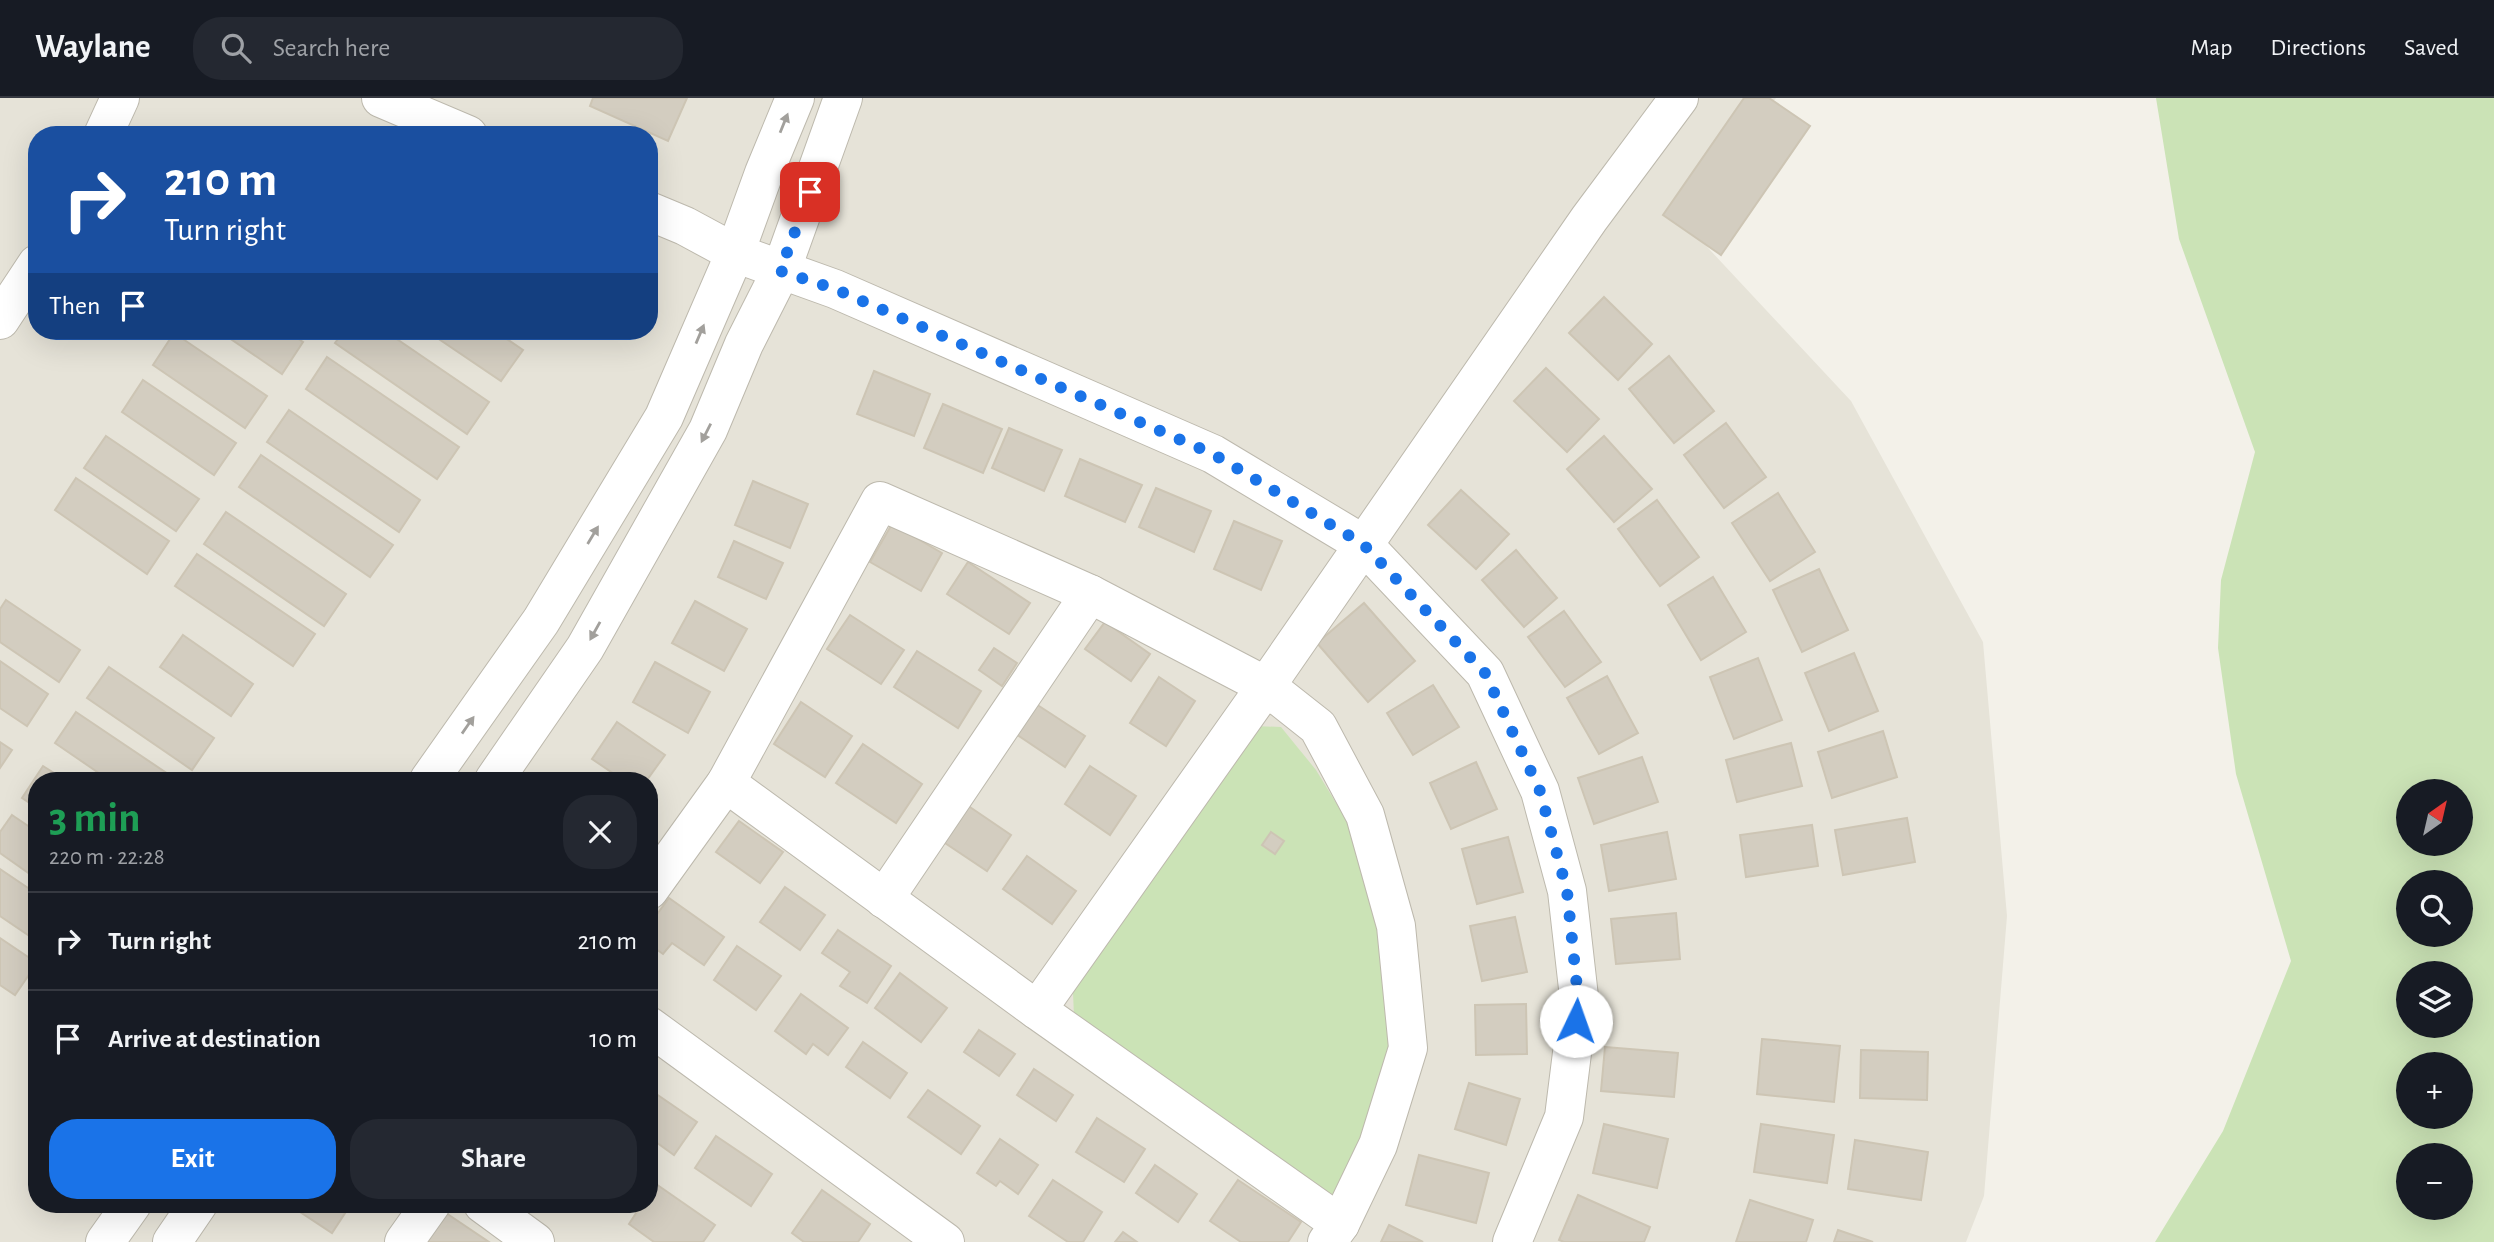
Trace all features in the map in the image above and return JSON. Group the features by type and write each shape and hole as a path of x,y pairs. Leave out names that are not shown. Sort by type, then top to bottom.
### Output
{"street":[{"path":"107,126 120,98"},
{"path":"381,98 447,126"},
{"path":"435,772 541,621 664,417 735,253 795,98"},
{"path":"500,772 585,648 708,430 744,344 780,271 843,98"},
{"path":"1037,1010 1266,687 1589,219 1679,98"},
{"path":"658,215 735,253 835,289 1213,454 1363,544 1485,673 1540,791 1567,891 1578,997 1564,1117 1512,1242"},
{"path":"0,320 28,278"},
{"path":"658,877 726,783 880,501 1090,594 1266,687 1318,727 1365,816 1396,926 1408,1048 1378,1144 1334,1233 1037,1010 726,783"},
{"path":"884,899 1090,594"},
{"path":"658,1033 944,1242"},
{"path":"106,1242 126,1213"},
{"path":"172,1242 192,1213"},
{"path":"404,1242 425,1213"},
{"path":"495,1213 535,1242"}],"shaded area":[{"path":"0,98 1776,98 1682,220 1851,401 1983,642 2007,916 1984,1196 1966,1242 0,1242"}],"green space":[{"path":"2156,98 2494,98 2494,1242 2155,1242 2223,1131 2291,961 2236,774 2218,648 2221,580 2255,452 2179,239"},
{"path":"1254,726 1281,727 1316,770 1347,821 1386,945 1391,1035 1385,1076 1340,1195 1320,1199 1074,1017 1073,992"}],"building":[{"path":"593,98 687,98 668,141 658,137 658,126 635,126 590,106"},
{"path":"1744,98 1769,98 1810,126 1721,255 1663,215"},
{"path":"1604,297 1652,344 1618,380 1569,333"},
{"path":"169,340 184,340 267,396 245,428 153,365"},
{"path":"232,340 300,340 303,342 282,374"},
{"path":"337,340 398,340 489,402 467,434 335,343"},
{"path":"440,340 508,340 523,350 501,381"},
{"path":"1669,356 1714,411 1674,443 1629,389"},
{"path":"327,357 459,447 437,479 306,389"},
{"path":"1546,368 1599,419 1567,452 1514,401"},
{"path":"874,371 930,394 914,436 857,414"},
{"path":"143,380 236,443 214,475 122,412"},
{"path":"943,404 1002,429 983,473 924,448"},
{"path":"289,410 420,500 399,532 267,442"},
{"path":"1726,423 1766,477 1724,508 1684,455"},
{"path":"1009,428 1062,450 1044,491 992,468"},
{"path":"106,436 199,499 176,531 84,468"},
{"path":"1604,436 1652,489 1614,522 1567,469"},
{"path":"261,455 393,545 370,577 239,487"},
{"path":"1080,459 1142,485 1125,522 1065,496"},
{"path":"76,478 169,541 147,574 55,510"},
{"path":"753,481 808,504 790,548 735,525"},
{"path":"1156,488 1211,511 1194,552 1139,527"},
{"path":"1461,490 1509,534 1476,569 1428,525"},
{"path":"1778,493 1815,552 1770,581 1732,523"},
{"path":"1657,500 1699,557 1660,586 1618,529"},
{"path":"226,512 346,594 324,626 204,544"},
{"path":"1234,521 1282,541 1261,590 1214,569"},
{"path":"892,524 942,553 921,591 870,562"},
{"path":"734,541 783,563 766,599 718,577"},
{"path":"1516,550 1557,598 1524,627 1482,580"},
{"path":"197,554 315,634 293,666 175,586"},
{"path":"968,562 1030,603 1009,634 947,594"},
{"path":"1819,569 1848,630 1802,652 1773,590"},
{"path":"1713,577 1746,632 1701,660 1668,605"},
{"path":"6,600 80,650 59,682 0,642 0,609"},
{"path":"695,601 747,629 724,671 672,643"},
{"path":"1364,603 1415,661 1368,702 1317,643"},
{"path":"1564,611 1601,662 1565,687 1528,637"},
{"path":"850,615 904,650 881,684 827,649"},
{"path":"1105,622 1150,654 1131,681 1085,649"},
{"path":"183,635 253,684 231,716 160,667"},
{"path":"994,648 1017,663 1002,686 979,670"},
{"path":"917,651 981,691 958,728 894,687"},
{"path":"1854,653 1878,711 1829,731 1805,673"},
{"path":"1758,658 1782,720 1734,739 1710,677"},
{"path":"0,661 48,694 27,726 0,708"},
{"path":"655,662 710,692 688,733 633,702"},
{"path":"109,667 214,738 192,770 87,698"},
{"path":"1607,676 1638,733 1599,754 1567,698"},
{"path":"1159,677 1195,701 1166,746 1130,723"},
{"path":"1433,685 1459,727 1413,755 1387,713"},
{"path":"801,702 852,736 825,777 774,744"},
{"path":"1036,704 1085,736 1065,767 1016,734"},
{"path":"76,712 165,772 97,772 55,743"},
{"path":"617,722 665,755 653,772 611,772 592,759"},
{"path":"1883,731 1897,777 1832,798 1818,752"},
{"path":"0,742 12,750 0,768"},
{"path":"1791,743 1802,786 1737,802 1726,760"},
{"path":"863,744 922,784 896,823 836,783"},
{"path":"1642,757 1658,802 1594,824 1578,778"},
{"path":"1476,762 1497,809 1451,829 1430,783"},
{"path":"43,766 52,772 39,772"},
{"path":"1090,766 1136,796 1110,835 1065,804"},
{"path":"28,789 28,802 22,798"},
{"path":"964,803 1011,835 987,871 939,839"},
{"path":"12,815 28,826 28,873 0,853 0,832"},
{"path":"1907,818 1915,862 1843,875 1835,830"},
{"path":"739,821 783,852 760,883 716,852"},
{"path":"1812,825 1818,866 1746,877 1740,835"},
{"path":"1271,832 1284,841 1275,854 1262,845"},
{"path":"1667,832 1676,879 1609,891 1601,845"},
{"path":"1508,837 1523,892 1477,904 1462,849"},
{"path":"1027,856 1076,891 1052,924 1003,889"},
{"path":"0,869 28,888 28,935 0,916"},
{"path":"785,887 825,915 800,950 760,922"},
{"path":"669,898 724,937 704,965 672,943 663,954 658,950 658,913"},
{"path":"1676,913 1680,959 1616,964 1611,919"},
{"path":"1515,917 1527,972 1482,981 1470,926"},
{"path":"838,930 891,966 867,1003 840,986 850,972 822,953"},
{"path":"0,938 28,957 28,976 15,995 0,985"},
{"path":"737,946 781,976 756,1010 714,980"},
{"path":"900,973 947,1008 921,1042 875,1008"},
{"path":"801,994 848,1028 828,1055 813,1044 806,1054 775,1031"},
{"path":"1526,1004 1527,1054 1476,1055 1475,1005"},
{"path":"979,1030 1015,1054 999,1076 964,1052"},
{"path":"1762,1039 1840,1046 1834,1102 1757,1094"},
{"path":"863,1042 907,1073 890,1098 846,1067"},
{"path":"1605,1047 1678,1053 1674,1097 1601,1091"},
{"path":"1861,1050 1928,1052 1927,1100 1860,1098"},
{"path":"1034,1069 1073,1095 1056,1121 1017,1095"},
{"path":"1469,1083 1520,1099 1506,1145 1455,1129"},
{"path":"928,1090 980,1126 961,1154 908,1117"},
{"path":"658,1095 697,1122 674,1155 658,1143"},
{"path":"1097,1118 1145,1149 1124,1182 1076,1152"},
{"path":"1604,1124 1668,1139 1657,1188 1593,1173"},
{"path":"1761,1124 1834,1135 1827,1183 1754,1172"},
{"path":"716,1136 772,1174 751,1206 695,1168"},
{"path":"1000,1139 1038,1165 1018,1194 1000,1181 996,1186 977,1173"},
{"path":"1855,1140 1928,1152 1921,1200 1848,1189"},
{"path":"1419,1155 1489,1173 1476,1223 1406,1205"},
{"path":"1155,1165 1197,1194 1178,1222 1136,1193"},
{"path":"1053,1180 1102,1212 1083,1242 1068,1242 1029,1216"},
{"path":"1238,1180 1301,1222 1288,1242 1241,1242 1210,1221"},
{"path":"658,1185 715,1225 703,1242 654,1242 629,1224 636,1213 658,1213"},
{"path":"822,1190 870,1224 858,1242 804,1242 792,1233"},
{"path":"1578,1195 1650,1227 1644,1242 1559,1240"},
{"path":"1750,1200 1813,1220 1806,1242 1736,1242"},
{"path":"302,1213 345,1213 332,1233"},
{"path":"446,1213 489,1242 426,1242"},
{"path":"1389,1225 1423,1242 1381,1242"},
{"path":"1838,1230 1873,1242 1834,1242"},
{"path":"1123,1232 1137,1242 1115,1242"}],"route":[{"path":"810,192 780,271 835,289 1213,454 1363,544 1485,673 1540,791 1567,891 1578,997 1576,1021"}]}
